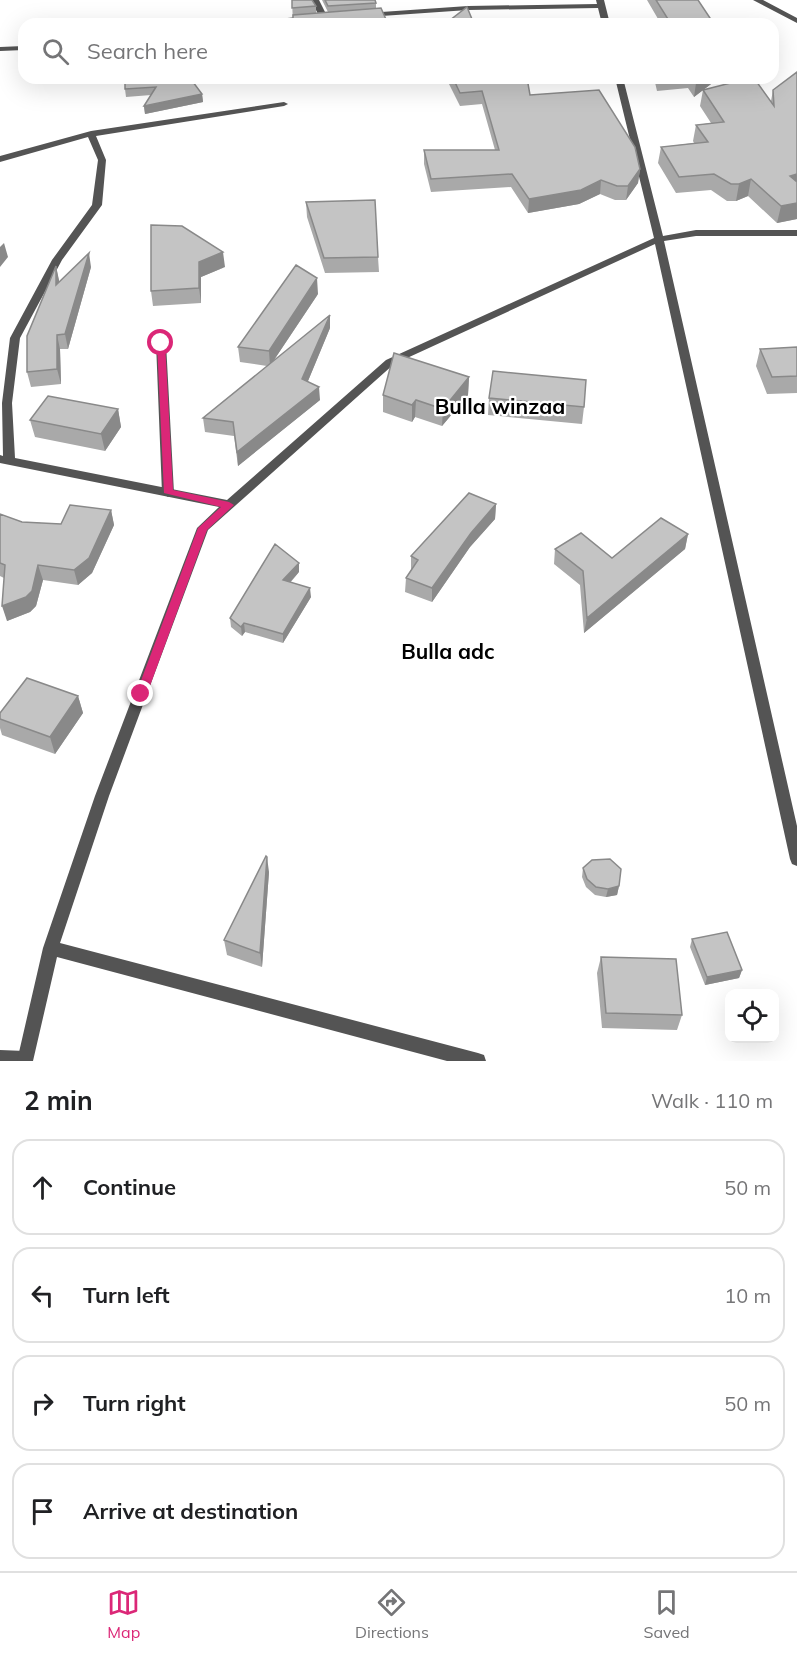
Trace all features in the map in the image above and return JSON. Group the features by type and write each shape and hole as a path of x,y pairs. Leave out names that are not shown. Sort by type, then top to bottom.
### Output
{"street":[{"path":"315,0 323,16"},
{"path":"757,0 795,18"},
{"path":"353,16 468,8 601,3 605,18"},
{"path":"304,18 333,16"},
{"path":"0,49 18,48"},
{"path":"621,84 659,239 797,859"},
{"path":"0,159 91,134 284,104"},
{"path":"91,134 102,160 97,205 57,260 15,338 4,460 229,505"},
{"path":"0,1058 25,1060 51,948 102,796 203,528 390,362 659,239 696,233 797,233"},
{"path":"161,343 168,493"},
{"path":"51,948 478,1061"}],"building":[{"path":"292,0 312,0 316,6 292,8"},
{"path":"325,0 375,0 376,3 328,6"},
{"path":"656,0 698,0 710,18 667,18"},
{"path":"467,7 472,18 453,18"},
{"path":"381,8 385,18 293,18 293,15"},
{"path":"797,72 797,174 790,176 797,182 797,203 781,206 751,179 739,184 731,184 714,174 679,177 661,147 708,142 696,125 724,122 703,90 726,84 758,84 774,106 773,90"},
{"path":"125,84 194,84 202,94 144,106 156,87 125,89"},
{"path":"456,84 528,84 530,95 599,90 635,147 640,169 628,186 617,186 601,180 581,190 529,199 512,174 431,179 424,150 499,150 482,91 460,93"},
{"path":"375,200 378,257 324,258 306,202"},
{"path":"151,225 182,226 223,252 199,262 199,288 151,291"},
{"path":"89,253 65,334 57,335 57,369 27,372 27,336 56,266 56,285"},
{"path":"296,265 317,278 269,351 238,347"},
{"path":"330,315 302,379 319,387 237,452 233,422 203,418"},
{"path":"797,347 797,376 772,377 760,349"},
{"path":"394,353 469,377 443,409 416,400 412,405 383,395"},
{"path":"493,371 586,380 584,407 489,398"},
{"path":"48,396 118,409 101,434 30,420"},
{"path":"469,493 496,504 471,533 432,588 406,578 418,560 411,556"},
{"path":"70,505 111,510 89,558 74,570 38,565 32,591 26,597 2,606 5,565 0,563 0,514 22,522 61,524"},
{"path":"661,518 688,534 587,618 583,571 555,549 581,533 612,558"},
{"path":"275,544 299,563 283,580 310,588 283,634 244,623 241,627 230,618"},
{"path":"27,678 78,696 50,737 0,719 0,713"},
{"path":"267,857 260,953 224,940"},
{"path":"610,859 621,869 619,886 608,889 596,887 587,879 583,868 592,860"},
{"path":"727,932 742,970 707,977 692,939"},
{"path":"601,957 676,959 682,1015 606,1013"}],"district":[{"name":"Bulla winzaa","path":"500,407"},
{"name":"Bulla adc","path":"448,652"}],"route":[{"path":"141,694 203,528 229,505 168,493 161,343"}]}
